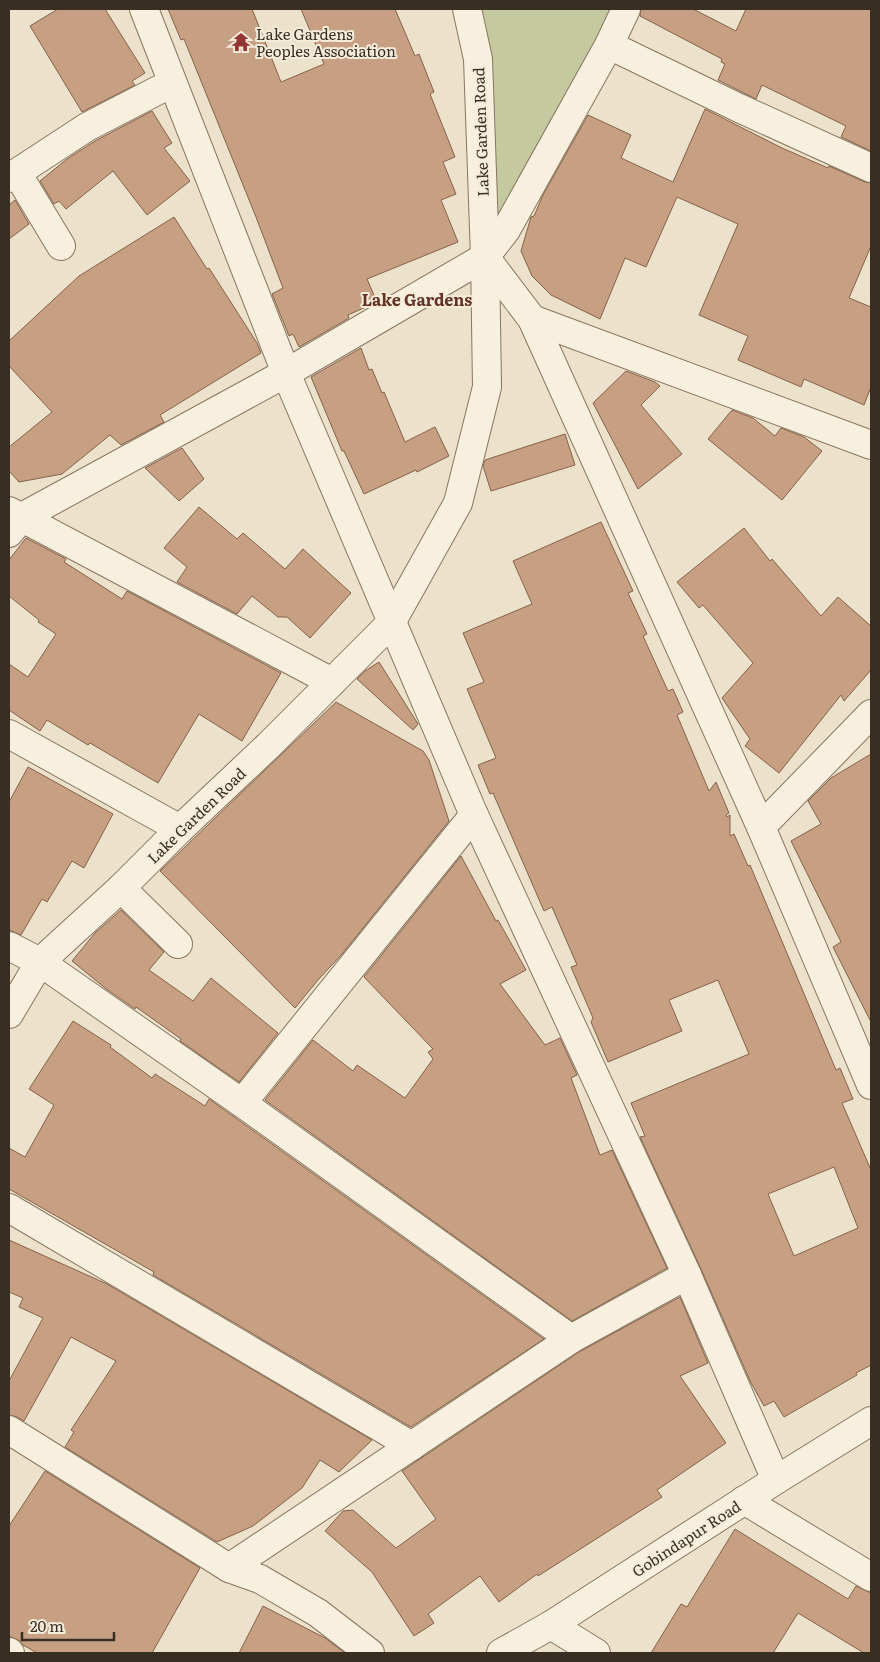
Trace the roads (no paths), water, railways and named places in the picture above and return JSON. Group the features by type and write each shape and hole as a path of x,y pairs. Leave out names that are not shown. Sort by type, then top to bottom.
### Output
{"street":[{"path":"144,9 286,373 391,623 474,815 687,1275 776,1480"},
{"name":"Lake Garden Road","path":"9,1014 40,962 121,888 268,746 391,623 458,503 487,387 485,257 478,59 467,9"},
{"path":"13,521 286,373 485,257 506,230 609,45 626,9"},
{"path":"609,45 739,108 871,168"},
{"path":"61,246 13,176 87,127 172,82"},
{"path":"485,257 532,319 761,826 871,1085"},
{"path":"532,319 871,445"},
{"path":"13,521 332,682"},
{"path":"761,826 871,714"},
{"path":"9,734 180,829"},
{"path":"242,1103 474,815"},
{"path":"121,888 178,944"},
{"path":"9,946 40,962 242,1103 571,1339"},
{"path":"9,1208 412,1446"},
{"path":"229,1568 571,1339 687,1275"},
{"name":"Gobindapur Road","path":"501,1653 551,1625 744,1500 871,1421"},
{"path":"9,1430 229,1568 260,1579 318,1613 370,1653"},
{"path":"744,1500 871,1577"},
{"path":"551,1625 596,1653"}],"place":[{"name":"Lake Gardens Peoples Association","path":"241,42"}],"district":[{"name":"Lake Gardens","path":"417,299"}]}
